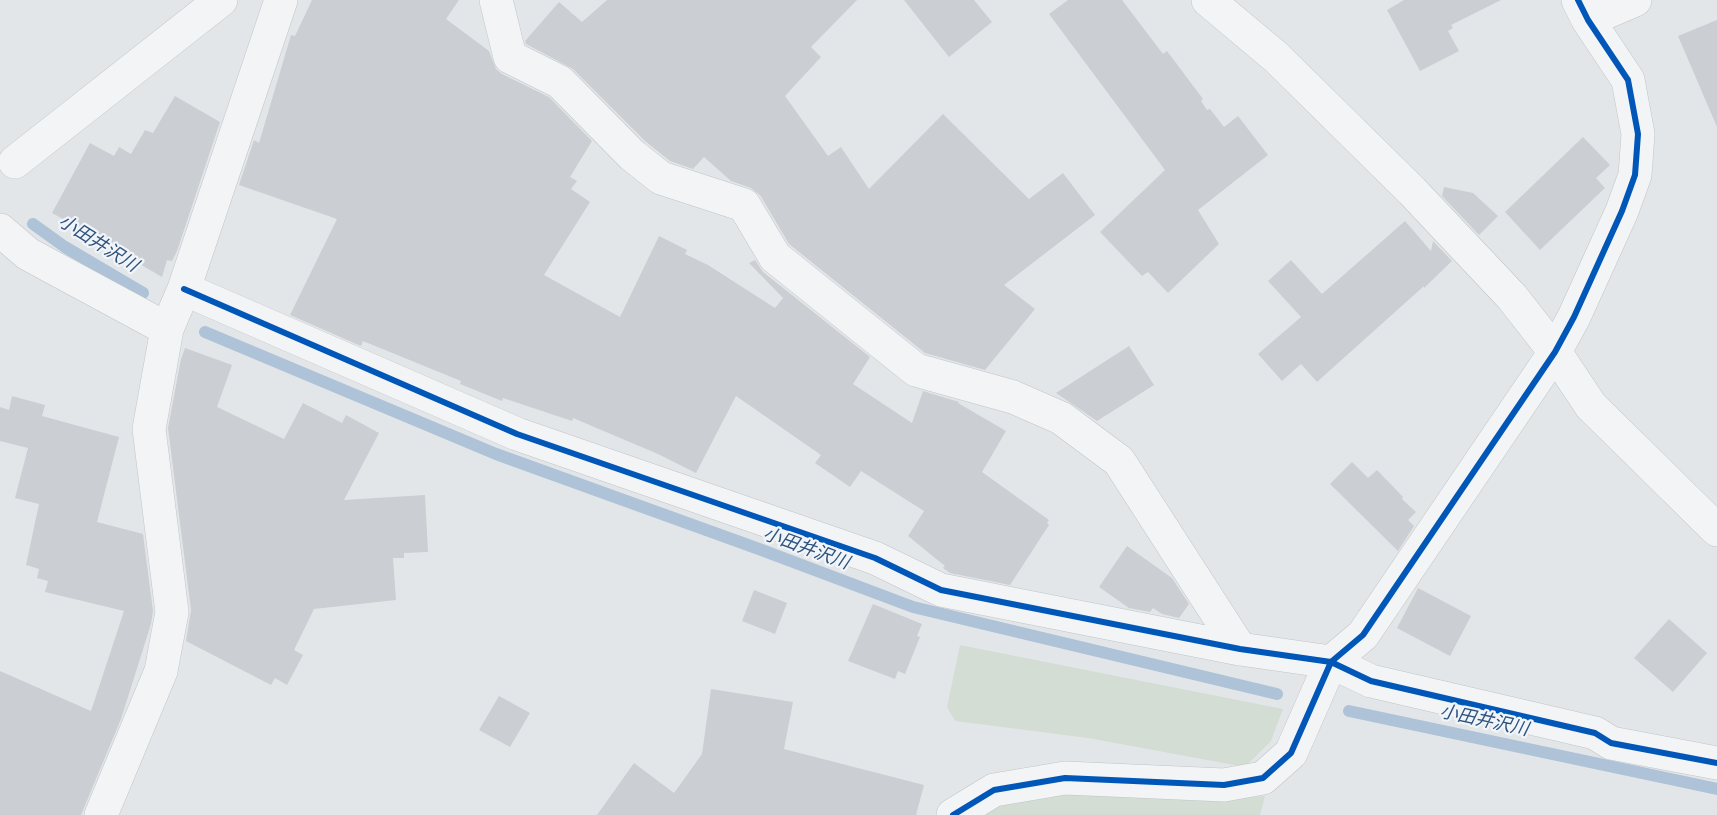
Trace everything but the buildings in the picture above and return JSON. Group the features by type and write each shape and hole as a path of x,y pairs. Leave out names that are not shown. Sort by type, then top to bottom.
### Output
{"street":[{"path":"15,162 220,0"},
{"path":"101,815 161,671 171,612 149,429 166,329 184,289 281,0"},
{"path":"496,0 510,57 560,82 632,155 662,178 744,205 774,257 916,370 1013,398 1061,418 1119,461 1240,649"},
{"path":"1208,0 1276,57 1412,191 1512,297 1555,352 1591,406 1713,515"},
{"path":"953,815 994,790 1065,778 1224,785 1263,778 1291,753 1330,662 1363,635 1555,352 1574,317 1617,222 1635,174 1638,134 1628,80 1583,10 1635,0"},
{"path":"0,230 28,254 166,329"},
{"path":"184,289 517,434 875,558 940,590 1240,649 1330,662 1371,681 1595,733 1611,743 1717,763"}],"shaded area":[{"path":"960,645 1283,709 1271,741 1245,767 1088,738 955,721 947,707"},
{"path":"1068,788 1211,800 1265,796 1260,815 970,815 996,798"}],"waterway":[{"name":"小田井沢川","path":"33,224 65,247 143,293"},
{"name":"小田井沢川","path":"205,332 496,454 913,607 1277,694"},
{"name":"小田井沢川","path":"1349,711 1717,789"}],"cycle path":[{"path":"953,815 994,790 1065,778 1224,785 1263,778 1291,753 1331,662 1363,635 1555,352 1574,317 1622,211 1635,175 1638,134 1628,80 1588,20 1578,0"},
{"path":"184,289 517,434 875,558 941,590 1240,649 1331,662 1371,681 1595,733 1611,743 1717,763"}]}
